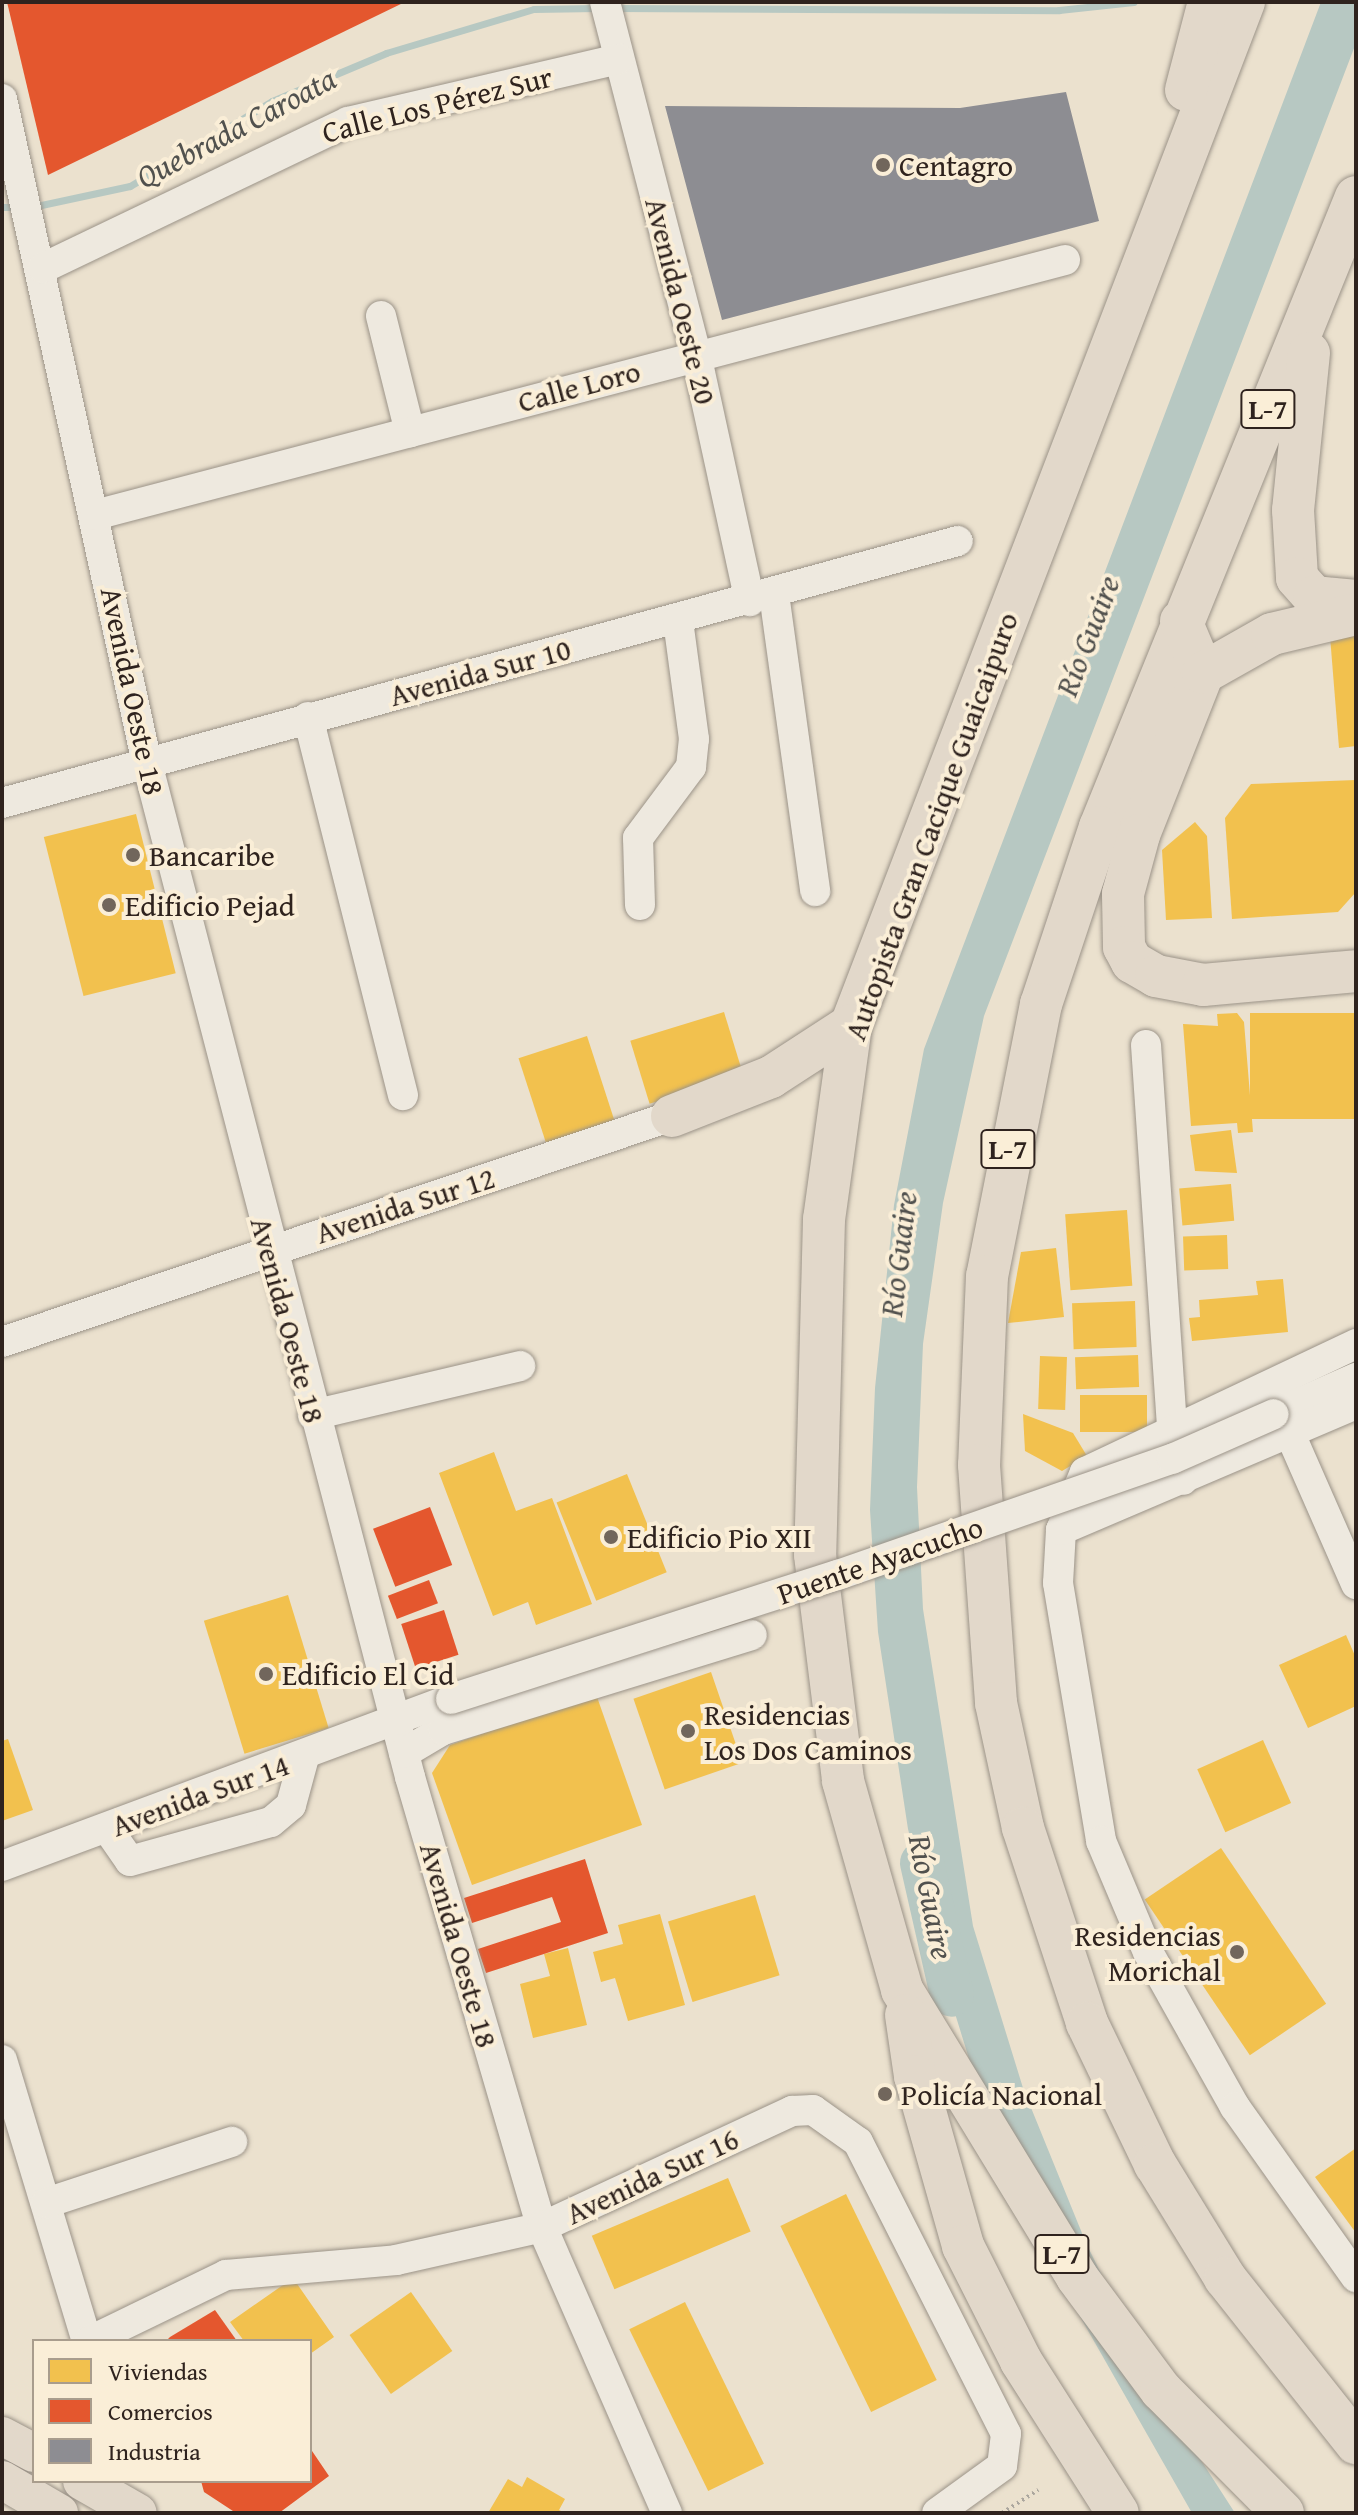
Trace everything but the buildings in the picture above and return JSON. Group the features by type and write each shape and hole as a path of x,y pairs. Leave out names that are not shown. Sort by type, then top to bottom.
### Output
{"highway":[{"path":"1165,205 1209,2"},
{"name":"Autopista Gran Cacique Guaicaipuro","path":"1244,2 851,1025 824,1219 815,1555 843,1781 902,1990 971,2113 1161,2390 1283,2513"},
{"name":"L-7","path":"1356,197 1181,621 1041,1004 996,1208 980,1372 986,1625 1023,1828 1087,2023 1155,2164 1225,2278 1356,2443"},
{"path":"1317,289 1301,404 1294,562 1303,590 1356,601"},
{"path":"1356,614 1272,634 1203,673 1139,835 1123,894 1124,947 1132,962 1156,976 1203,985 1356,971"},
{"path":"1181,621 1203,673"},
{"path":"672,1116 771,1077 851,1025"},
{"path":"902,1990 915,2076 963,2246 990,2305 1080,2458 1118,2513"}],"main road":[{"path":"4,2482 59,2513"},
{"path":"86,2483 138,2513"}],"street":[{"name":"Avenida Oeste 20","path":"608,14 762,598 815,891"},
{"name":"Calle Los Pérez Sur","path":"43,268 348,122 619,59"},
{"name":"Avenida Oeste 18","path":"2,99 43,268 146,759 268,1250 404,1753 542,2227 667,2513"},
{"name":"Calle Loro","path":"95,515 696,354 1065,260"},
{"path":"381,316 410,432"},
{"name":"Avenida Sur 10","path":"2,803 146,759 762,598 958,541"},
{"path":"640,905 638,838 691,767 694,739 678,620"},
{"path":"308,717 403,1095"},
{"path":"1146,1045 1172,1429 1183,1480"},
{"name":"Avenida Sur 12","path":"2,1342 672,1116"},
{"path":"1356,1344 1085,1472 1061,1530 1058,1583 1068,1673 1101,1841 1148,1952 1235,2107 1356,2277"},
{"path":"313,1415 520,1366"},
{"name":"Puente Ayacucho","path":"398,1723 451,1699 1282,1425 1356,1378"},
{"path":"1061,1530 1183,1480 1282,1425 1356,1404"},
{"path":"1282,1425 1356,1584"},
{"path":"404,1753 443,1730 752,1635"},
{"name":"Avenida Sur 14","path":"2,1866 398,1723"},
{"path":"107,1828 130,1861 271,1822 291,1805 304,1757"},
{"path":"2,2060 87,2339"},
{"name":"Avenida Sur 16","path":"92,2339 226,2275 396,2260 542,2227 792,2111 830,2116 858,2142 991,2398 1009,2450 1002,2466 937,2513"},
{"path":"46,2203 232,2142"},
{"path":"4,2482 24,2442"}],"path":[{"path":"1002,2513 1038,2490"}],"water":[{"name":"Río Guaire","path":"1321,2 1356,2 1356,43 984,1016 943,1203 923,1344 917,1487 923,1609 973,1926 1023,2088 1086,2243 1166,2406 1235,2513 1192,2513 1046,2257 987,2117 953,2007 908,1829 878,1632 870,1510 875,1388 894,1205 924,1049"}],"waterway":[{"name":"Quebrada Caroata","path":"613,8 1059,10 1134,2"},
{"name":"Quebrada Caroata","path":"32,207 130,186 272,101 386,53 534,9 597,8"},
{"name":"Quebrada Caroata","path":"2,207 20,207"},
{"name":"Río Guaire","path":"922,1863 952,1995"}],"place":[{"name":"Centagro","path":"883,165"},
{"name":"Bancaribe","path":"133,855"},
{"name":"Edificio Pejad","path":"109,905"},
{"name":"Edificio Pio XII","path":"611,1537"},
{"name":"Edificio El Cid","path":"266,1674"},
{"name":"Residencias Los Dos Caminos","path":"688,1731"},
{"name":"Residencias Morichal","path":"1237,1952"},
{"name":"Policía Nacional","path":"885,2094"}]}
